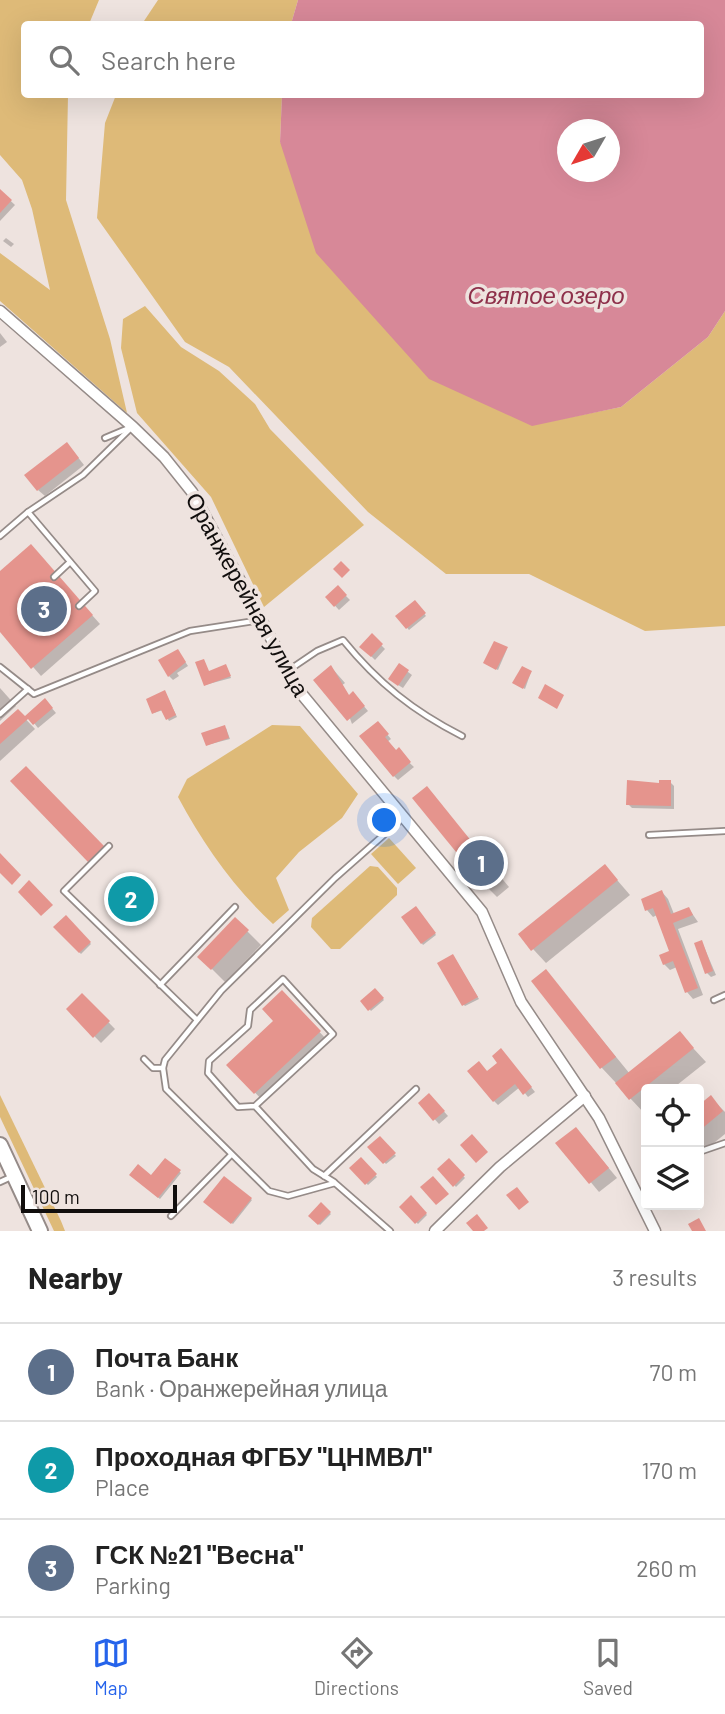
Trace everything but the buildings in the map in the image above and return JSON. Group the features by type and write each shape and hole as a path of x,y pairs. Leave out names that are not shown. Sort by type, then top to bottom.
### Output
{"main road":[{"path":"0,1146 40,1231"}],"street":[{"name":"Оранжерейная улица","path":"0,311 133,426 164,457 192,492 300,692 482,912 521,1002 585,1097 622,1160 655,1231"},
{"path":"435,1231 500,1167 585,1097"}],"lane":[{"path":"105,438 133,426"},
{"path":"0,536 28,512 83,475 133,426"},
{"path":"28,512 96,591 79,606"},
{"path":"54,577 70,562"},
{"path":"0,667 34,694 190,631 262,620"},
{"path":"289,671 317,651 343,640 370,674 398,698 422,716 462,736"},
{"path":"0,714 28,689"},
{"path":"335,1183 288,1196 269,1191 166,1089 163,1068 165,1060 221,991 325,887 404,817"},
{"path":"649,835 725,831"},
{"path":"109,846 64,891 198,1020"},
{"path":"160,985 236,907"},
{"path":"283,979 333,1034 256,1106 238,1107 208,1073 209,1061 248,1026 250,1010 283,979"},
{"path":"714,1000 725,995"},
{"path":"144,1059 153,1068 163,1068"},
{"path":"324,1176 416,1089"},
{"path":"256,1106 313,1169 335,1183 390,1231"},
{"path":"704,1150 725,1143"},
{"path":"171,1216 231,1155"},
{"path":"0,1182 15,1175"}],"shaded area":[{"path":"0,0 99,0 90,21 21,21 21,98 68,98 66,200 110,339 127,413 0,301 0,253 50,290 32,209 22,180 0,155"},
{"path":"158,0 298,0 292,21 144,21"},
{"path":"115,98 282,98 280,142 532,425 621,407 708,337 725,311 725,626 645,631 529,574 446,574 368,512 229,367 185,342 97,218 105,123"},
{"path":"145,306 181,347 219,371 255,404 270,429 364,525 264,607 211,497 137,413 121,348 123,319"},
{"path":"272,725 300,726 358,794 342,818 299,852 276,878 289,910 273,924 220,865 178,797 187,779"},
{"path":"389,838 416,868 398,884 371,854"},
{"path":"370,866 378,867 397,888 397,895 340,949 331,949 311,927 312,918"},
{"path":"0,1095 65,1231 54,1231 0,1117"}],"water":[{"name":"Святое озеро","path":"298,0 725,0 725,311 708,337 621,407 532,426 429,379 316,253 280,142 282,98 704,98 704,21 292,21"}],"place":[{"name":"ГСК №21 \"Весна\"","path":"44,609"},
{"name":"Почта Банк","path":"481,863"},
{"name":"Проходная ФГБУ \"ЦНМВЛ\"","path":"131,899"}]}
